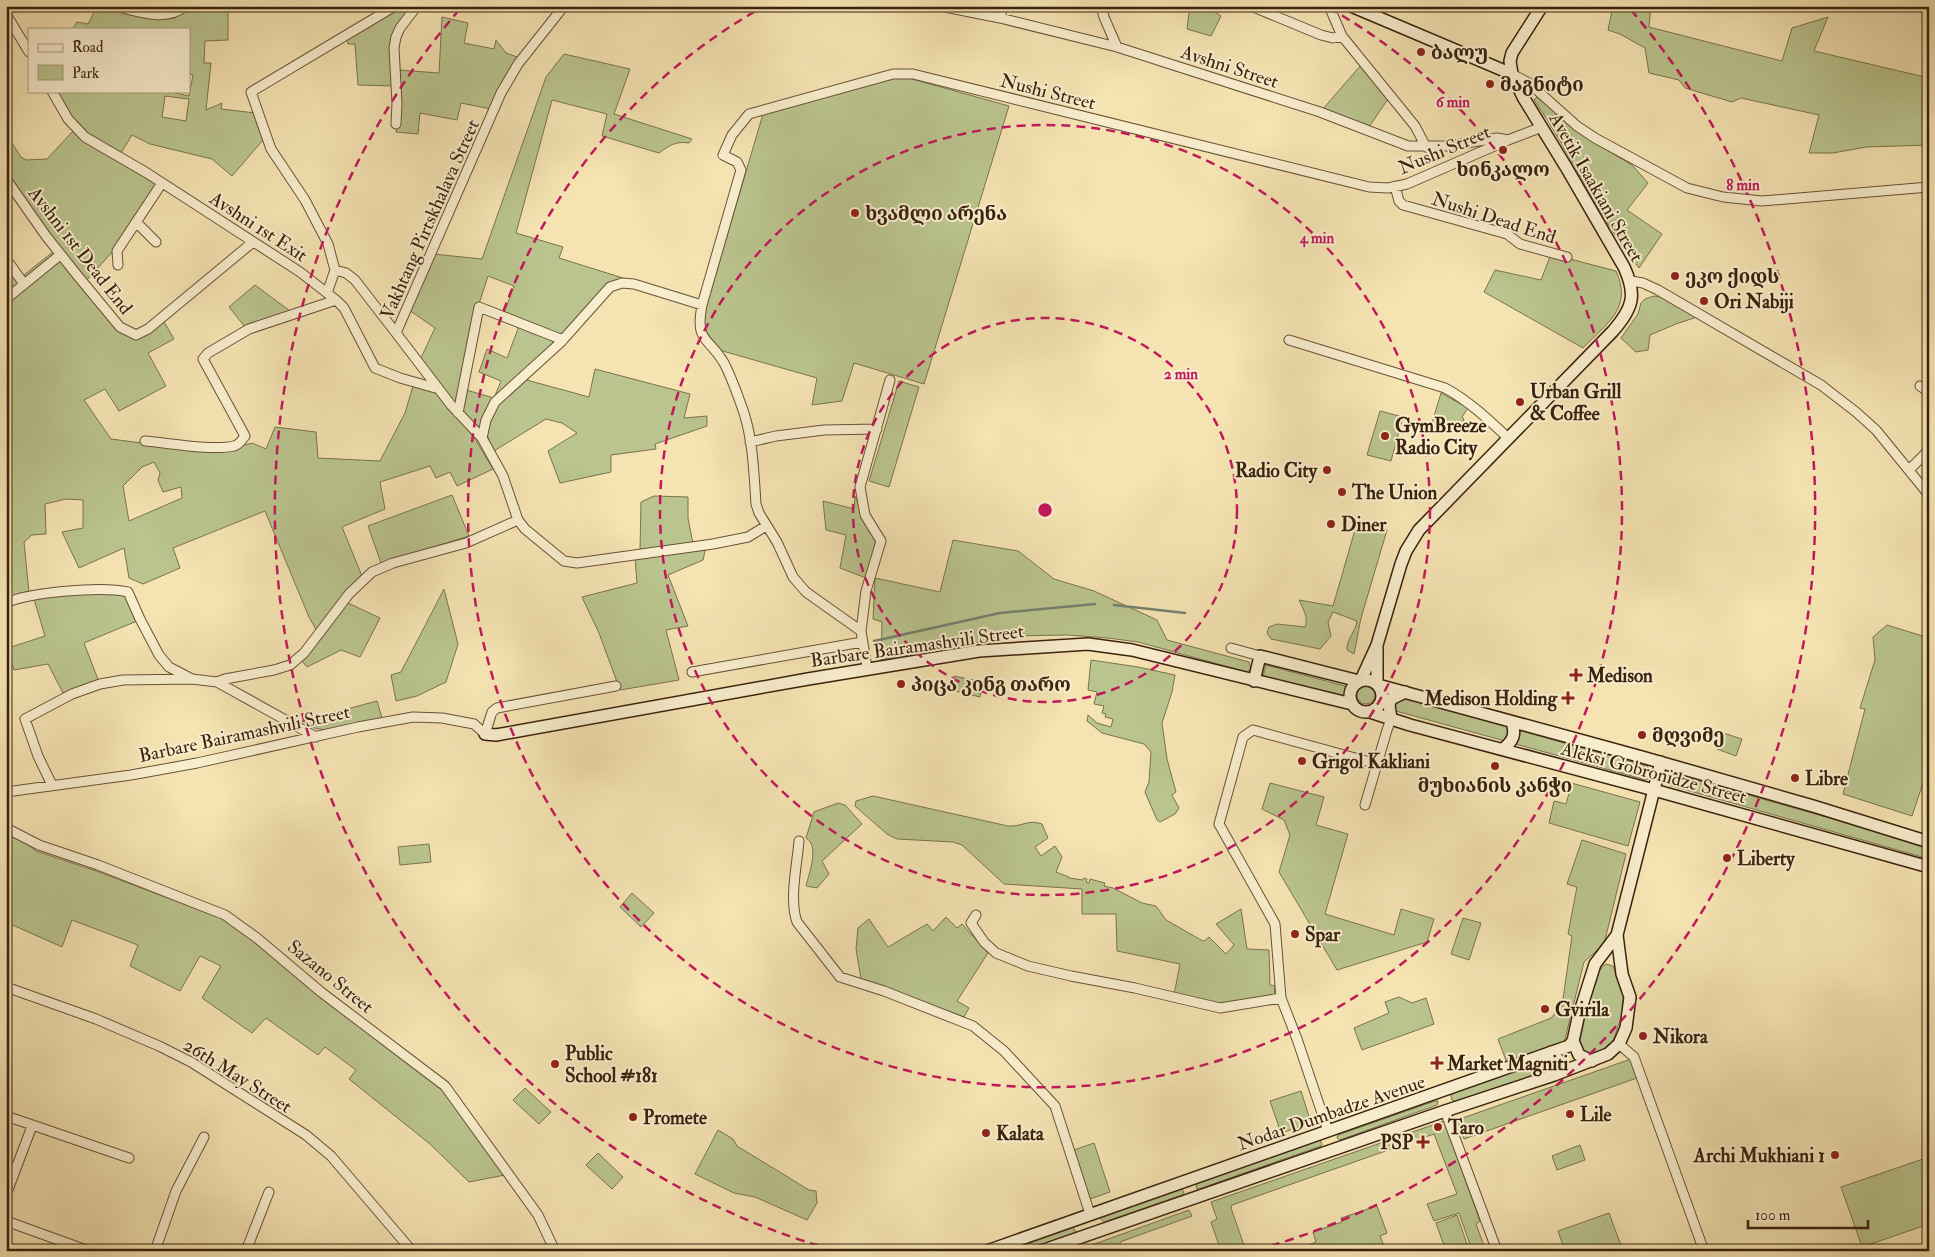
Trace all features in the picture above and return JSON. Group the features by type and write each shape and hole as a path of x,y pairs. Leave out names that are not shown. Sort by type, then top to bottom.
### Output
{"street":[{"path":"114,6 147,13 171,15 185,6"},
{"path":"328,293 335,270 328,244 315,217 271,149 251,92 395,6"},
{"path":"396,124 397,103 394,48 396,37 400,28 418,6"},
{"name":"Vakhtang Pirtskhalava Street","path":"564,6 518,64 501,94 396,332 439,389 482,438 502,476 518,520 525,529 559,558 569,563 713,544 748,537 766,526"},
{"name":"Avshni Street","path":"940,6 1000,18 1117,47 1320,112 1408,146 1449,146 1497,138 1508,140"},
{"path":"1000,18 1003,6"},
{"path":"1101,6 1117,47"},
{"path":"1251,6 1321,35 1333,38 1342,36"},
{"path":"1330,6 1342,36 1416,126 1426,147"},
{"path":"1351,6 1512,74 1529,83 1563,114 1595,138 1687,188 1723,197 1762,201 1929,187"},
{"path":"1512,74 1510,61 1512,53 1542,6"},
{"path":"6,14 28,50"},
{"name":"Nushi Street","path":"702,305 741,170 737,162 723,156 732,135 743,120 756,110 893,74 913,74 1369,186 1407,184 1542,127"},
{"name":"Avetik Isaakiani Street","path":"1360,680 1377,645 1401,564 1412,541 1427,520 1621,322 1632,300 1631,281 1620,260 1523,97 1512,74"},
{"name":"Avshni 1st Exit","path":"53,92 68,119 85,137 162,183 300,272 328,293 344,308 375,368 400,378 439,389"},
{"name":"Avshni 1st Dead End","path":"6,179 60,255 120,327 136,334 148,329 253,242"},
{"path":"118,265 117,251 162,183"},
{"name":"Nushi Dead End","path":"1395,186 1399,201 1403,205 1507,234 1520,244 1567,256"},
{"path":"136,222 156,242"},
{"path":"6,299 60,255"},
{"path":"6,258 24,284"},
{"path":"335,270 346,273 355,280 396,332"},
{"path":"1631,281 1644,283 1658,290 1821,385 1876,430 1929,495"},
{"path":"482,438 486,420 495,402 563,340 610,287 622,283 634,284 702,305 700,318 702,335 723,362 743,411 750,442 756,504 766,526 777,542 793,577 806,592 861,631"},
{"path":"145,441 205,447 234,446 239,444 246,436 204,359 208,353 249,329 336,300"},
{"path":"458,412 479,307 563,340"},
{"path":"1290,340 1436,384 1460,396 1508,438"},
{"path":"868,668 861,631 866,591 881,541 866,515 860,487 890,380"},
{"path":"1920,386 1929,392"},
{"path":"750,442 776,436 824,430 877,430"},
{"path":"1909,470 1929,450"},
{"path":"217,682 290,665 304,653 349,594 372,572 393,563 466,543 518,520"},
{"path":"6,603 16,598 82,590 117,590 128,592 159,655 170,667 192,679"},
{"name":"Barbare Bairamashvili Street","path":"692,672 862,642"},
{"name":"Barbare Bairamashvili Street","path":"6,792 132,775 413,717 442,718 474,724 485,734 496,735 868,668 979,651 1088,644 1132,650 1352,704"},
{"name":"Avetik Isaakiani Street","path":"1377,645 1378,684"},
{"path":"1232,648 1360,680 1370,680 1378,684 1382,697 1376,709 1370,712 1358,710 1352,704 1349,694 1354,684 1360,680"},
{"path":"1254,681 1260,656"},
{"path":"52,786 38,756 25,719 72,694 100,684 123,680 192,679 217,682 316,737"},
{"name":"Aleksi Gobronidze Street","path":"1378,684 1661,762 1929,842"},
{"path":"485,734 492,712 497,708 616,686"},
{"path":"1365,805 1391,719 1389,705 1391,699 1405,692"},
{"name":"Aleksi Gobronidze Street","path":"1370,712 1929,867"},
{"path":"1503,749 1513,740 1512,722"},
{"path":"1334,1149 1297,1039 1281,998 1275,924 1219,824 1243,737 1253,730 1377,764"},
{"path":"1622,974 1617,935 1661,762"},
{"name":"Sazano Street","path":"6,828 39,845 98,865 225,914 258,938 321,992 445,1086 538,1215 555,1251"},
{"path":"799,841 793,913 797,922 840,976 973,1026 1004,1051 1055,1106 1090,1214"},
{"path":"976,915 971,923 989,947 996,953 1028,966 1220,1008 1281,998"},
{"path":"1592,1061 1579,1054 1573,1041 1578,1018 1595,964 1617,935"},
{"path":"1595,964 1603,960 1611,961 1619,966 1630,997 1626,1028 1619,1044 1634,1057 1704,1251"},
{"name":"26th May Street","path":"6,987 96,1019 159,1046 191,1062 306,1135 331,1156 412,1251"},
{"name":"Nodar Dumbadze Avenue","path":"987,1251 1447,1090 1569,1046 1573,1041"},
{"name":"Nodar Dumbadze Avenue","path":"1041,1251 1554,1075 1608,1054 1619,1044"},
{"path":"1551,1052 1559,1061 1559,1067 1554,1075"},
{"path":"1447,1090 1445,1111 1496,1251"},
{"path":"6,1116 129,1158"},
{"path":"6,1195 32,1126"},
{"path":"155,1251 176,1192 204,1137"},
{"path":"1188,1180 1194,1198"},
{"path":"246,1251 269,1192"},
{"path":"6,1221 89,1251"},
{"path":"1071,1221 1077,1225 1080,1233 1078,1238"}],"green space":[{"path":"188,6 228,6 228,40 205,41 204,63 211,63 206,110 222,103 221,109 256,113 263,140 232,176 212,159 150,144 132,135 121,153 89,136 71,118 56,92 171,92 189,96 193,75 190,74 190,28 73,28 77,22 88,24 97,7 168,19 175,18","holes":["165,96 189,99 186,121 162,117"]},
{"path":"401,6 414,6 398,27 394,86 358,85 355,44 348,44 346,38"},
{"path":"1194,6 1217,6 1215,12 1221,16 1211,36 1187,29 1189,13"},
{"path":"1613,6 1651,6 1649,27 1782,61 1792,28 1828,17 1814,51 1929,78 1929,145 1866,147 1833,153 1809,153 1819,115 1741,98 1732,102 1685,88 1679,80 1649,73 1645,48 1620,34 1608,30"},
{"path":"442,17 468,23 464,43 494,49 496,40 506,53 520,58 491,109 461,103 457,120 420,113 418,134 396,132 398,125 398,70 439,73"},
{"path":"564,54 630,69 614,114 692,139 689,143 673,144 659,153 602,136 607,114 552,100 516,233 563,247 559,258 623,278 562,337 504,313 514,286 488,276 475,316 456,407 420,360 435,328 409,310 433,254 482,259 546,77"},
{"path":"1361,65 1388,99 1369,127 1322,110"},
{"name":"ხვამლი არენა","path":"901,76 1009,106 924,384 854,363 842,401 812,405 817,378 719,350 707,336 702,321 763,114"},
{"path":"1537,97 1590,140 1632,165 1648,183 1627,210 1662,234 1639,268 1610,228 1534,100"},
{"path":"74,130 158,185 114,250 86,281 6,173 6,134 21,157 26,160 47,159"},
{"path":"54,251 136,338 163,320 174,339 148,353 166,386 119,411 105,389 84,400 111,439 165,446 238,447 252,443 266,449 275,427 316,432 318,458 380,461 405,413 413,386 439,394 472,434 493,469 457,486 450,472 436,478 430,466 380,482 385,509 342,527 362,576 352,585 317,631 309,617 265,511 173,548 180,568 143,584 129,578 124,548 79,568 62,532 83,528 83,500 66,499 45,504 46,534 32,535 24,542 29,593 6,599 6,262 19,279","holes":["154,462 160,473 158,480 163,492 181,487 182,498 129,521 123,486 142,467"]},
{"path":"1551,254 1616,271 1621,295 1619,305 1615,314 1583,348 1484,292 1495,270 1541,280"},
{"path":"255,285 290,311 245,327 229,307"},
{"path":"1654,296 1660,297 1697,317 1650,335 1648,350 1636,352 1621,338 1638,314 1641,303 1645,299"},
{"path":"519,326 553,341 553,346 505,388 480,429 461,412 463,389 494,398 501,381 479,372 487,349 507,358"},
{"path":"595,369 690,394 684,418 707,416 707,426 655,444 656,449 611,455 611,472 560,483 548,451 577,433 562,423 546,419 494,451 487,435 489,421 500,401 523,379 589,397"},
{"path":"899,381 919,387 889,487 869,481"},
{"path":"1441,393 1468,408 1462,417 1464,419 1460,431 1432,423"},
{"name":"GymBreeze Radio City","path":"1380,411 1403,417 1391,461 1367,455"},
{"path":"452,495 469,536 381,563 368,526"},
{"path":"654,496 688,497 688,518 693,544 640,551 641,502"},
{"path":"855,496 876,541 866,578 840,568 846,535 826,530 823,501 854,509"},
{"path":"1357,523 1387,530 1361,618 1354,654 1347,650 1347,646 1357,621 1333,612 1328,622 1331,636 1320,649 1271,639 1267,633 1269,627 1277,624 1305,627 1306,617 1299,600 1333,606"},
{"path":"953,540 1018,551 1054,579 1094,591 1157,620 1167,640 1249,662 1251,669 1247,672 1138,642 1068,635 1014,636 881,660 882,622 873,619 875,578 940,592"},
{"path":"706,547 703,560 668,575 688,626 666,630 679,680 620,690 599,633 582,597 637,583 635,558"},
{"path":"444,589 458,644 446,682 417,696 396,701 391,675 401,672"},
{"path":"96,591 117,593 127,597 137,621 84,643 99,682 63,693 48,664 14,670 8,648 45,636 34,599"},
{"path":"346,602 380,618 360,657 341,650 307,667 301,660 324,635"},
{"path":"1887,625 1929,638 1929,765 1912,816 1843,794 1865,709 1860,708 1875,660 1873,637"},
{"path":"1091,660 1175,675 1172,692 1162,723 1167,759 1176,792 1172,795 1179,808 1175,814 1160,822 1157,820 1145,792 1149,782 1151,752 1144,744 1102,733 1087,721 1088,715 1097,723 1111,727 1113,719 1105,717 1106,714 1102,713 1104,706 1094,704 1097,692 1088,690"},
{"path":"1266,665 1345,686 1346,694 1342,697 1263,676"},
{"path":"954,676 983,682 980,697 951,690"},
{"path":"1362,686 1370,686 1375,691 1373,702 1362,704 1357,699 1357,691"},
{"path":"1400,697 1647,766 1651,771 1650,777 1646,780 1396,711 1393,707"},
{"path":"377,701 382,718 326,730 314,728 302,721"},
{"path":"1723,733 1742,739 1736,756 1717,749"},
{"path":"1674,774 1929,846 1929,859 1669,785 1666,777"},
{"path":"1564,781 1640,802 1628,846 1549,823 1554,801 1566,804 1570,790 1563,783"},
{"path":"1270,783 1324,797 1316,825 1348,834 1325,914 1394,935 1401,909 1434,919 1427,942 1337,970 1279,872 1290,835 1284,820 1262,809"},
{"path":"873,796 1008,826 1033,822 1042,824 1048,838 1035,847 1041,856 1055,846 1062,857 1056,872 1069,878 1087,879 1086,882 1089,883 1090,879 1105,883 1104,886 1113,888 1142,903 1156,906 1166,920 1201,940 1204,941 1209,937 1226,954 1234,945 1216,924 1241,909 1247,949 1269,950 1270,985 1275,986 1274,995 1221,1005 1174,995 1180,964 1117,951 1116,914 1082,914 1082,889 1004,884 962,845 953,842 897,839 887,834 855,806 856,801"},
{"path":"838,803 845,805 862,824 822,861 829,874 817,888 806,886 813,853 810,842 806,838 814,812"},
{"path":"6,827 36,851 99,872 223,919 261,944 444,1090 505,1175 469,1182 430,1144 349,1079 356,1070 325,1047 318,1055 266,1018 252,1033 202,998 221,966 200,956 180,991 130,966 138,945 72,920 62,947 6,922"},
{"path":"1582,840 1626,854 1604,944 1584,962 1564,1043 1507,1063 1498,1039 1551,1018 1562,1006 1572,936 1568,934 1577,887 1567,884"},
{"path":"429,844 431,862 400,865 398,847"},
{"path":"632,893 654,913 641,927 620,907"},
{"path":"946,917 957,928 962,924 988,953 957,1001 969,1008 964,1017 861,979 856,949 858,928 869,919 888,947 927,924 933,931"},
{"path":"1463,918 1481,923 1469,960 1451,954"},
{"path":"1606,964 1613,966 1624,992 1622,1015 1613,1041 1605,1050 1588,1054 1581,1050 1579,1044 1585,1013 1596,977"},
{"path":"1399,997 1412,1003 1426,998 1434,1024 1362,1050 1354,1028 1389,1013 1385,1002"},
{"path":"1548,1058 1553,1058 1556,1063 1551,1070 1458,1103 1452,1100 1453,1091"},
{"path":"1631,1059 1637,1078 1464,1139 1457,1120"},
{"path":"525,1088 551,1112 539,1124 513,1100"},
{"path":"1301,1091 1311,1123 1281,1133 1270,1101"},
{"path":"1438,1101 1437,1105 1340,1140 1337,1138 1338,1135"},
{"path":"1444,1121 1480,1221 1476,1224 1484,1246 1472,1250 1459,1213 1434,1221 1427,1204 1457,1194 1434,1134 1232,1205 1231,1208 1246,1251 1221,1251 1211,1222 1217,1219 1211,1202"},
{"path":"718,1130 733,1139 737,1146 809,1190 816,1191 817,1203 807,1220 755,1197 734,1193 695,1174"},
{"path":"1320,1140 1321,1146 1199,1189 1196,1188 1197,1183"},
{"path":"1094,1143 1110,1192 1090,1199 1074,1150"},
{"path":"1580,1145 1585,1160 1557,1170 1552,1156"},
{"path":"598,1153 623,1177 612,1189 586,1165"},
{"path":"1926,1158 1929,1164 1929,1224 1862,1247 1841,1187"},
{"path":"1182,1189 1183,1195 1104,1222 1100,1218 1101,1216"},
{"path":"1377,1206 1387,1233 1380,1236 1386,1251 1306,1251 1304,1247 1316,1242 1313,1232 1342,1222 1341,1218"},
{"path":"1189,1210 1192,1216 1120,1242 1121,1249 1115,1251 1075,1251"},
{"path":"1609,1213 1623,1251 1565,1251 1558,1231"},
{"path":"1457,1215 1469,1250 1446,1251 1436,1223"},
{"path":"1072,1226 1076,1232 1074,1235 1028,1251 1002,1251"}],"waterway":[{"path":"874,641 1000,613 1095,604"},
{"path":"1114,605 1185,613"}],"place":[{"name":"ბალუ","path":"1421,52"},
{"name":"მაგნიტი","path":"1490,84"},
{"name":"ხინკალო","path":"1503,150"},
{"name":"ხვამლი არენა","path":"855,213"},
{"name":"ეკო ქიდს","path":"1675,276"},
{"name":"Ori Nabiji","path":"1704,301"},
{"name":"Urban Grill & Coffee","path":"1520,402"},
{"name":"GymBreeze Radio City","path":"1385,436"},
{"name":"Radio City","path":"1327,470"},
{"name":"The Union","path":"1342,492"},
{"name":"Diner","path":"1331,524"},
{"name":"Medison","path":"1576,675"},
{"name":"პიცა კინგ თარო","path":"901,684"},
{"name":"Medison Holding","path":"1568,698"},
{"name":"მღვიმე","path":"1642,735"},
{"name":"Grigol Kakliani","path":"1302,761"},
{"name":"მუხიანის კანჭი","path":"1495,766"},
{"name":"Libre","path":"1795,778"},
{"name":"Liberty","path":"1727,858"},
{"name":"Spar","path":"1295,934"},
{"name":"Gvirila","path":"1545,1009"},
{"name":"Nikora","path":"1643,1036"},
{"name":"Market Magniti","path":"1437,1063"},
{"name":"Public School #181","path":"555,1064"},
{"name":"Lile","path":"1570,1114"},
{"name":"Promete","path":"633,1117"},
{"name":"Taro","path":"1438,1127"},
{"name":"Kalata","path":"986,1133"},
{"name":"PSP","path":"1423,1142"},
{"name":"Archi Mukhiani 1","path":"1835,1155"}]}
